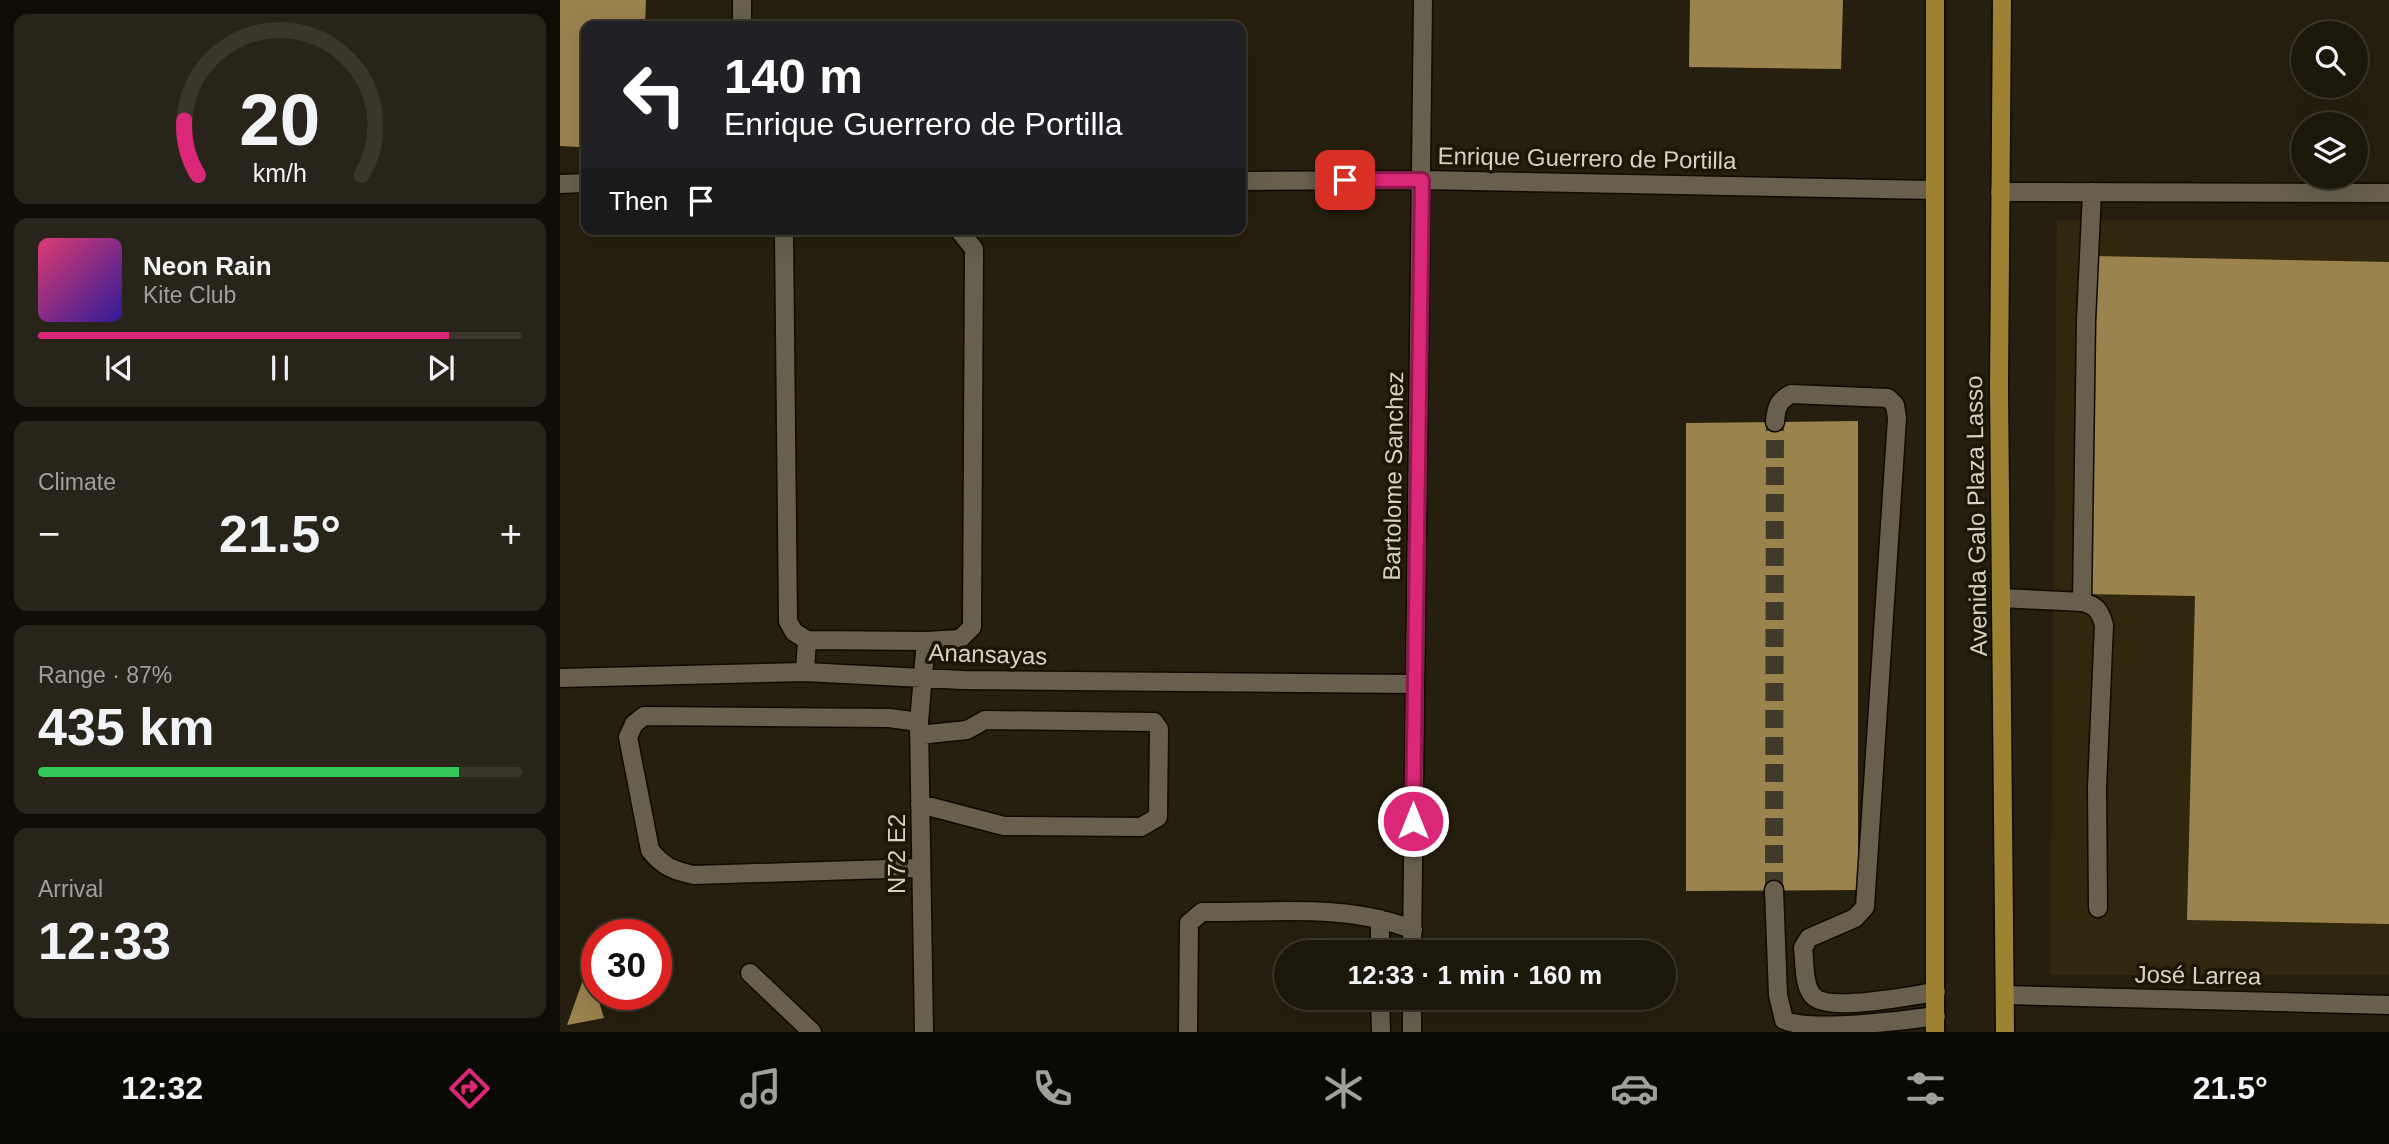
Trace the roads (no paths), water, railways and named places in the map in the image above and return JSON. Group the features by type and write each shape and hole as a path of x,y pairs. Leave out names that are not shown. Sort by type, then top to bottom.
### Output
{"main road":[{"name":"Avenida Galo Plaza Lasso","path":"1935,0 1933,190 1936,1024"},
{"name":"Avenida Galo Plaza Lasso","path":"2002,0 2001,598 2005,1032"}],"street":[{"path":"741,0 742,21"},
{"name":"Bartolome Sanchez","path":"1413,940 1423,0"},
{"name":"Enrique Guerrero de Portilla","path":"1246,181 1422,180 1933,190"},
{"path":"560,184 581,183"},
{"path":"2000,192 2389,193"},
{"path":"2082,602 2085,347 2092,192"},
{"path":"784,235 788,621 794,632 807,640 926,641 960,639 972,627 974,249 963,235"},
{"path":"1775,422 1776,408 1782,399 1791,394 1888,398 1895,405 1897,418 1865,907 1856,918 1805,942 1803,948 1808,990 1815,999 1826,1003 1857,1003 1936,992"},
{"path":"2001,598 2082,602 2093,605 2104,625 2097,788 2098,908"},
{"path":"805,672 807,640"},
{"name":"N72 E2","path":"924,1032 919,868 919,729 920,676 926,641"},
{"name":"Anansayas","path":"560,678 805,672 963,680 1415,684"},
{"path":"919,868 694,875 677,872 660,864 650,850 628,737 634,724 644,716 889,718 919,729 967,730 985,720 1154,722 1159,729 1158,817 1141,827 1004,826 920,804"},
{"path":"1774,890 1778,995 1784,1020 1791,1025 1864,1027 1936,1024"},
{"path":"1188,1032 1189,923 1202,912 1344,914 1380,919 1413,930"},
{"path":"1380,919 1380,940"},
{"path":"750,973 812,1032"},
{"name":"José Larrea","path":"2005,995 2389,1005"},
{"path":"1380,1010 1381,1032"},
{"path":"1412,1010 1412,1032"}],"tunnel":[{"path":"1774,890 1775,422"}]}
